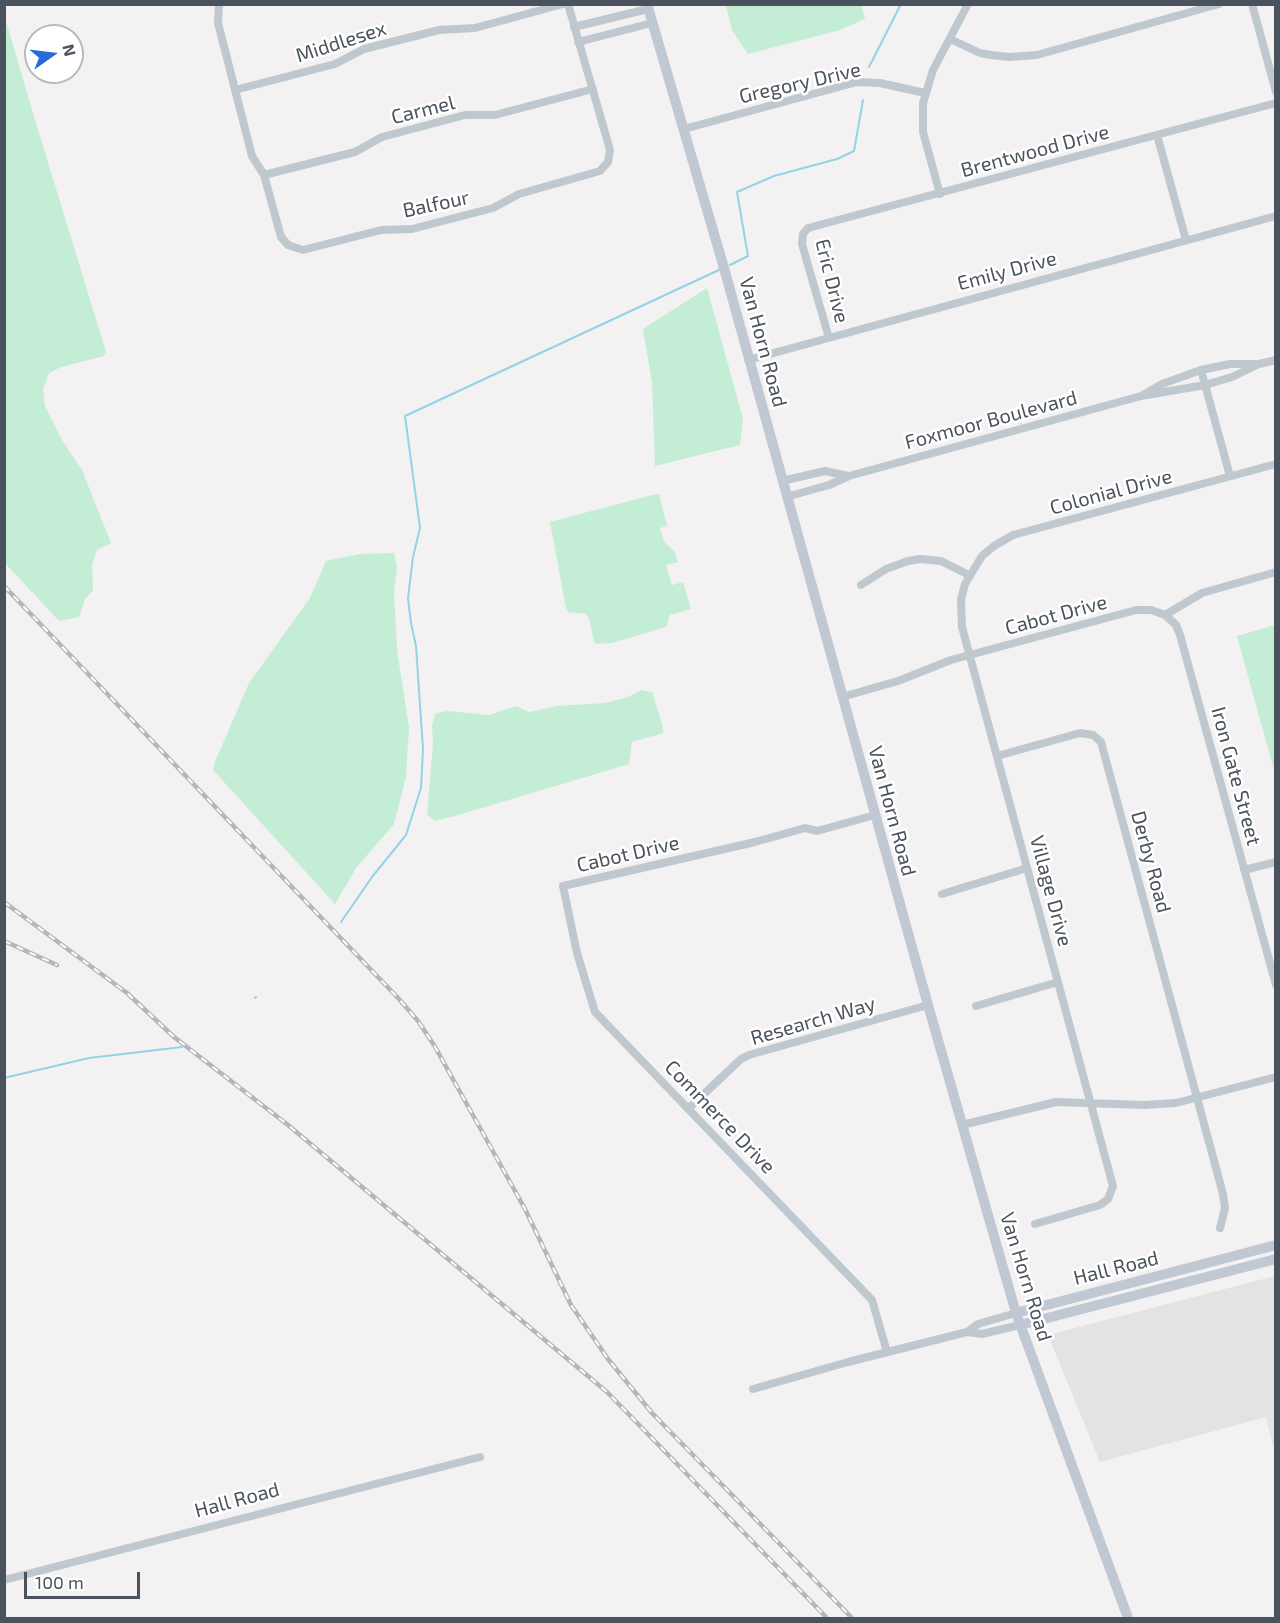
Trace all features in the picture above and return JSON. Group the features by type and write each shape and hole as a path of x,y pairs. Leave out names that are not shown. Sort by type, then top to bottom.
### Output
{"main road":[{"name":"Van Horn Road","path":"647,7 684,129 927,1005 1016,1313 1128,1618"},
{"name":"Hall Road","path":"1016,1313 1275,1245"},
{"name":"Hall Road","path":"1020,1325 1275,1259"}],"street":[{"name":"Balfour","path":"219,4 218,23 252,156 264,175 281,237 288,245 298,250 306,250 381,230 412,229 473,213 502,205 519,194 594,174 605,167 610,150 568,4"},
{"name":"Middlesex","path":"235,90 334,64 375,46 439,30 475,28 562,4"},
{"path":"940,194 923,132 922,112 925,93 933,70 968,4"},
{"path":"950,39 980,53 1010,57 1025,56 1045,53 1219,4"},
{"path":"1252,4 1275,92"},
{"path":"574,27 647,7"},
{"path":"578,42 652,23"},
{"name":"Gregory Drive","path":"684,129 857,82 880,83 925,93"},
{"name":"Carmel","path":"264,175 355,152 376,140 465,115 495,115 593,89"},
{"name":"Brentwood Drive","path":"804,232 813,226 1275,103"},
{"path":"1157,135 1186,240"},
{"name":"Emily Drive","path":"748,360 1275,216"},
{"name":"Eric Drive","path":"804,232 802,244 829,338"},
{"name":"Foxmoor Boulevard","path":"786,496 829,485 849,476 1141,396 1205,386 1232,377 1259,364 1275,360"},
{"name":"Foxmoor Boulevard","path":"1141,396 1162,384 1201,370 1230,364 1259,364"},
{"path":"1201,370 1230,476"},
{"name":"Colonial Drive","path":"969,574 988,551 1013,536 1275,464"},
{"name":"Foxmoor Boulevard","path":"782,481 825,471 849,476"},
{"path":"861,585 886,569 920,559 941,561 969,574"},
{"path":"1165,615 1202,593 1275,572"},
{"name":"Village Drive","path":"969,574 960,611 962,627 1113,1185 1108,1199 1094,1206 1035,1224"},
{"name":"Cabot Drive","path":"842,697 898,681 938,664 1136,610 1151,610 1165,615"},
{"name":"Iron Gate Street","path":"1165,615 1176,625 1180,635 1244,870 1274,970 1275,985"},
{"name":"Derby Road","path":"997,756 1080,733 1093,735 1101,742 1198,1097"},
{"name":"Cabot Drive","path":"563,886 755,842 805,828 817,831 875,815"},
{"path":"1244,870 1275,862"},
{"path":"942,894 1027,868"},
{"name":"Commerce Drive","path":"563,886 577,953 595,1012 872,1300 886,1352"},
{"path":"975,1006 1058,982"},
{"name":"Research Way","path":"689,1108 741,1059 749,1055 927,1005"},
{"path":"962,1125 1046,1103 1066,1101 1158,1105 1275,1077"},
{"path":"1198,1097 1223,1194 1225,1208 1220,1228"},
{"name":"Hall Road","path":"967,1332 978,1324 1016,1313"},
{"name":"Hall Road","path":"753,1389 967,1332 982,1334 1020,1325"},
{"name":"Hall Road","path":"4,1580 480,1457"}],"shaded area":[{"path":"1275,1276 1275,1454 1266,1417 1100,1462 1048,1335"}],"green space":[{"path":"726,5 861,5 865,19 840,30 748,54 732,30"},
{"path":"4,14 106,352 104,356 61,367 49,373 43,389 45,406 62,440 82,470 111,543 97,550 92,564 93,590 85,599 79,617 59,621 5,563"},
{"path":"707,288 743,419 740,445 655,466 652,382 643,329"},
{"path":"659,494 667,526 660,528 664,542 675,552 678,562 666,565 672,585 683,582 691,609 670,615 666,627 612,643 596,644 586,614 568,612 566,608 550,522"},
{"path":"394,553 397,567 394,593 397,650 409,727 406,777 394,824 356,868 335,904 213,770 249,683 310,598 326,561 360,554"},
{"path":"1276,625 1275,774 1237,636"},
{"path":"641,690 652,692 663,733 632,742 629,764 455,816 434,821 427,814 433,744 432,726 435,714 447,711 489,715 516,706 529,712 557,706 605,703 628,697"}],"waterway":[{"path":"869,67 901,4"},
{"path":"730,265 748,256 737,192 774,176 837,159 854,151 863,100"},
{"path":"341,922 372,877 406,835 421,788 423,749 416,646 408,598 413,557 420,528 405,416 721,269"},
{"path":"4,1078 89,1058 182,1047"}],"railway":[{"path":"4,586 418,1021 434,1045 525,1209 571,1305 608,1359 652,1413 852,1618"},
{"path":"4,902 127,993 174,1037 288,1125 607,1392 827,1618"},
{"path":"4,941 57,965"}]}
